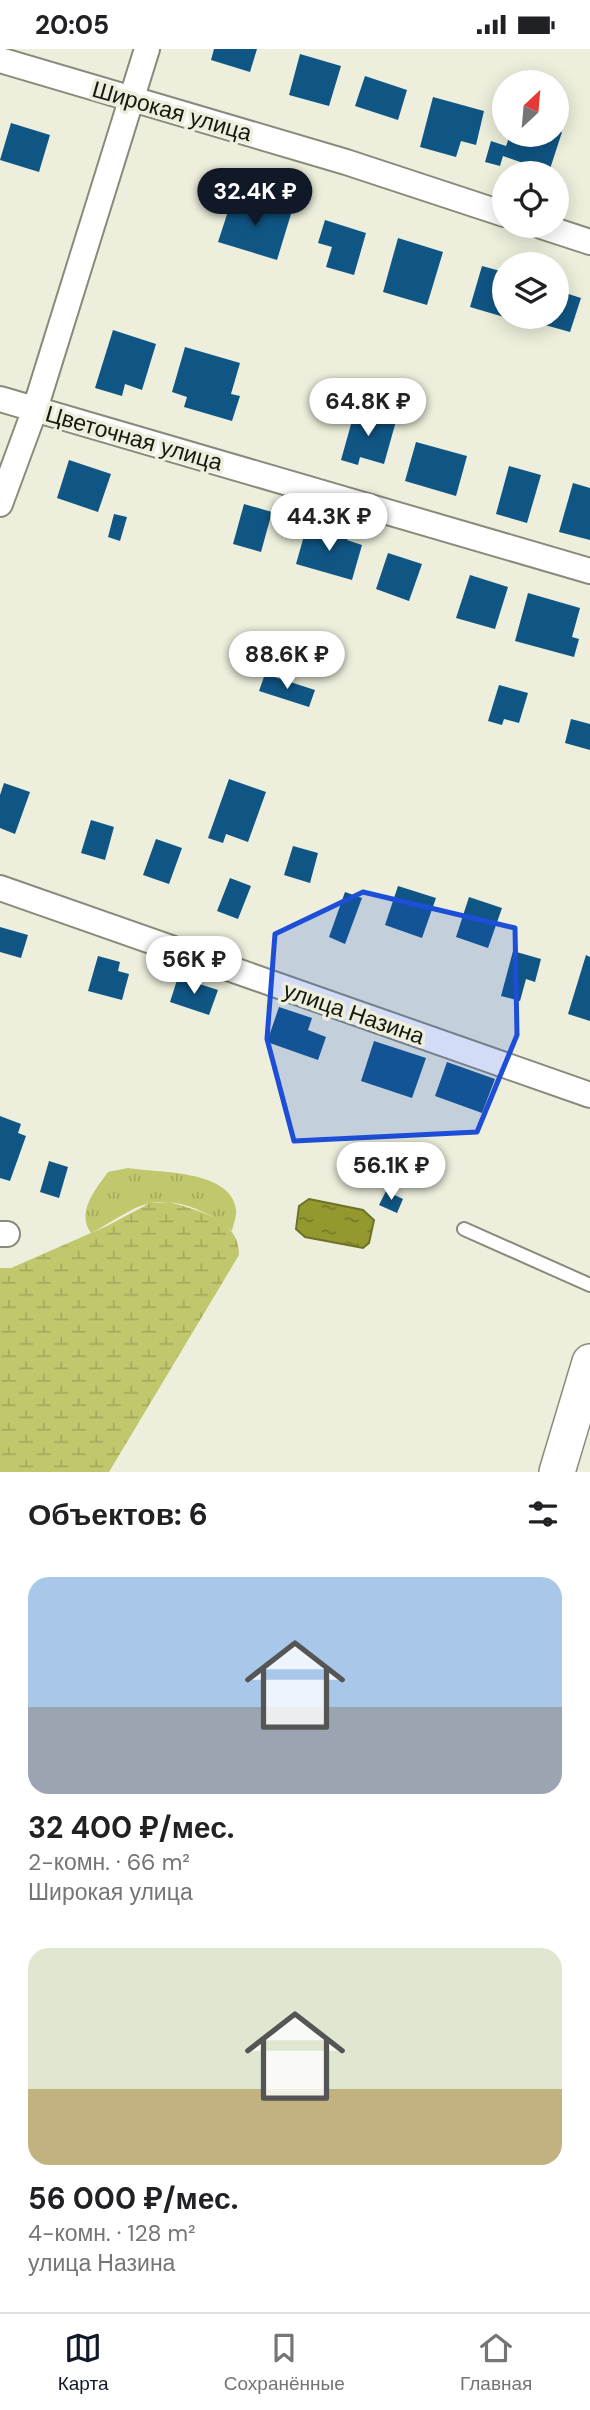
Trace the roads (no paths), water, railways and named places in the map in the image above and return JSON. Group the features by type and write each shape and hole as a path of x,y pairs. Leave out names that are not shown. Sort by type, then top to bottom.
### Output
{"main road":[{"path":"557,1472 590,1363"}],"street":[{"path":"0,503 35,409 147,49"},
{"name":"Широкая улица","path":"0,60 346,162 492,209"},
{"path":"569,235 590,242"},
{"name":"Цветочная улица","path":"0,399 590,571"},
{"name":"улица Назина","path":"0,888 590,1095"}],"lane":[{"path":"464,1229 590,1285"}],"water":[{"path":"309,1199 363,1210 374,1220 369,1243 363,1248 305,1237 296,1229 299,1206"}]}
